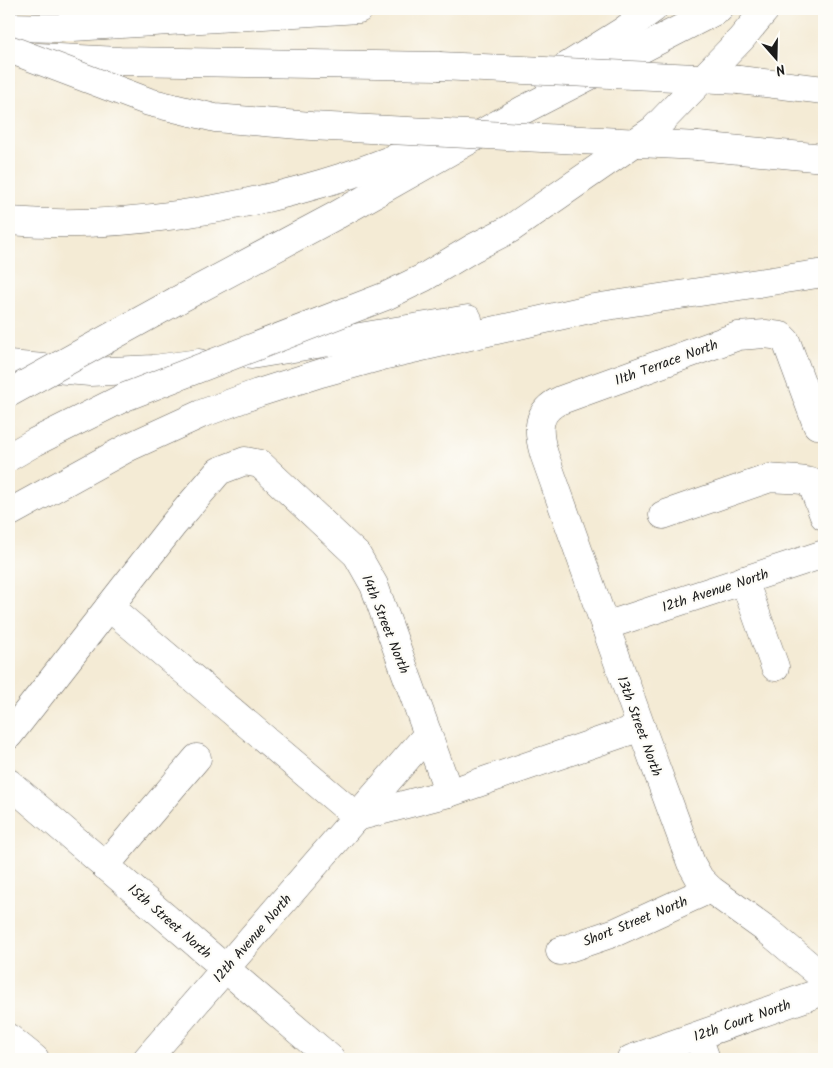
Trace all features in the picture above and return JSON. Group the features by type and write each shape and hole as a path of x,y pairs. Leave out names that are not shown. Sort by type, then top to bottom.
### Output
{"main road":[{"path":"9,27 57,28 359,9"},
{"path":"455,135 623,31 653,9"},
{"path":"9,394 176,301 337,215 523,110 718,9"},
{"path":"9,458 35,442 125,397 386,296 510,230 653,130 741,39 766,9"},
{"path":"9,49 149,102 215,118 311,126 698,146 824,158"},
{"path":"9,56 130,61 439,66 739,80 824,90"},
{"path":"739,80 824,73"},
{"path":"9,221 44,224 112,221 233,206 346,176 523,110"},
{"path":"9,513 129,447 200,414 321,372 386,355 594,308 824,273"},
{"path":"9,365 90,372 154,370 516,311 594,308"},
{"name":"11th Terrace North","path":"541,419 544,411 561,400 738,336 764,334 781,336 786,341 817,425"},
{"name":"13th Street North","path":"541,419 539,432 544,454 640,727 691,863 700,879 710,889 767,930 824,978"},
{"name":"14th Street North","path":"109,607 219,470 245,461 260,464 357,555 374,585 428,734"},
{"path":"663,516 770,478 811,482 824,516"},
{"name":"12th Avenue North","path":"605,626 824,554"},
{"path":"744,580 775,667"},
{"path":"9,735 109,607 357,817 449,793 640,727"},
{"path":"428,734 449,793"},
{"name":"12th Avenue North","path":"148,1059 428,734"},
{"path":"105,866 197,758"},
{"name":"15th Street North","path":"10,788 105,866 331,1059"},
{"name":"Short Street North","path":"560,950 616,932 710,889"},
{"name":"12th Court North","path":"631,1059 702,1048 824,991"},
{"path":"9,1038 34,1059"}]}
